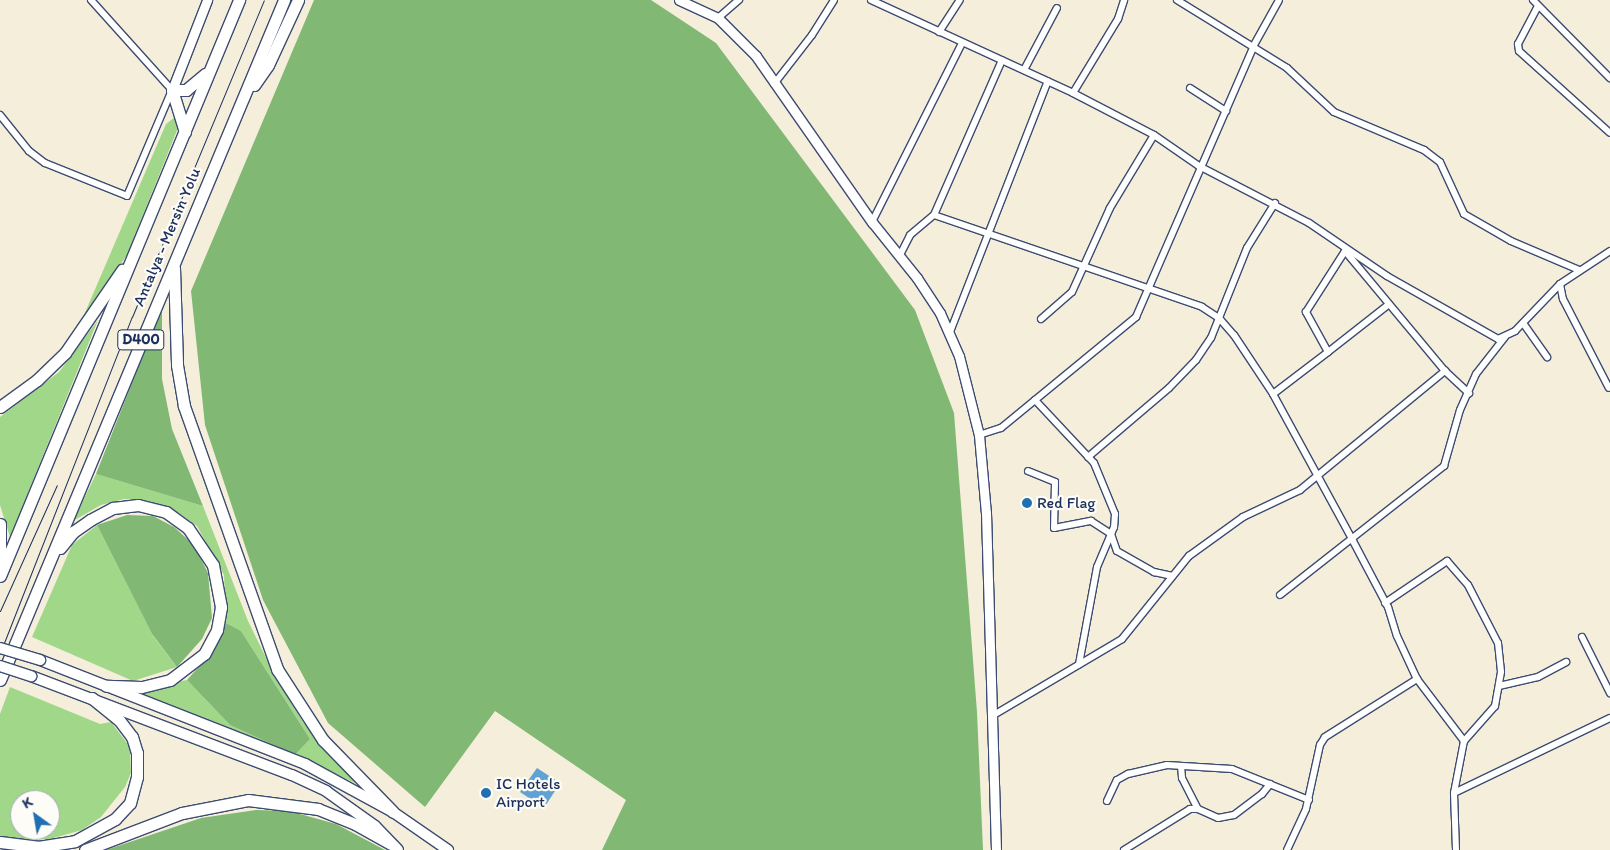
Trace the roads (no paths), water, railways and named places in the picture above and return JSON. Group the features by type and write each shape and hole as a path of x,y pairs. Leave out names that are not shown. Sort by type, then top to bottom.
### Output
{"highway":[{"path":"229,20 233,0"},
{"name":"Antalya - Mersin Yolu","path":"0,576 185,132 229,20 239,0"},
{"name":"Antalya - Mersin Yolu","path":"0,680 53,557 174,261 284,0"},
{"path":"242,103 268,65 298,0"},
{"path":"185,132 172,90 186,90 209,71"},
{"path":"0,407 37,380 74,342 138,246"},
{"path":"174,261 177,365 184,406 277,669 323,740 393,812"},
{"path":"53,557 73,532 90,520 113,508 138,505 166,512 188,528 213,565 221,608 217,630 204,654 170,680 141,687 106,686"},
{"path":"0,524 0,565"},
{"path":"0,842 38,847 76,841 114,819 130,803 137,777 134,745 118,720 92,698"},
{"path":"85,850 182,813 248,800 318,809 355,824 395,847"}],"main road":[{"path":"0,648 40,660 305,764 393,812 448,850"},
{"path":"0,666 92,698 292,775 326,791 375,826 395,847"}],"street":[{"path":"91,0 172,90"},
{"path":"0,115 29,151 45,163 127,196 172,90 207,0"},
{"path":"679,0 718,18 756,56 872,222 900,255 950,332 966,380 979,435 986,513 996,850"},
{"path":"718,18 739,0"},
{"path":"774,84 812,35 834,0"},
{"path":"871,0 1074,93 1154,135 1199,166 1275,203 1309,223 1346,251 1454,316 1498,339 1505,337"},
{"path":"939,32 960,0"},
{"path":"1074,93 1118,19 1124,0"},
{"path":"1177,0 1254,45 1287,68 1334,112 1424,150 1440,162 1464,214 1511,241 1579,270"},
{"path":"979,435 1001,428 1130,324 1254,45 1279,0"},
{"path":"1532,0 1610,78"},
{"path":"1538,6 1518,44 1519,51 1610,132"},
{"path":"1024,70 1058,8"},
{"path":"872,222 962,43"},
{"path":"900,255 910,235 934,215 1002,60"},
{"path":"950,332 1048,81"},
{"path":"1190,88 1226,111"},
{"path":"1041,319 1072,292 1110,208 1154,135"},
{"path":"1088,457 1169,388 1196,360 1219,318 1247,248 1275,203"},
{"path":"934,215 1202,307 1219,318 1257,366 1386,603 1404,655 1418,679 1464,741"},
{"path":"1346,251 1388,305 1445,371 1469,393"},
{"path":"1328,352 1306,312 1346,251"},
{"path":"1280,595 1353,541 1444,466 1460,410 1483,363 1505,337 1522,323 1560,284 1579,270 1609,253"},
{"path":"1560,284 1563,298 1609,388"},
{"path":"1273,394 1388,305"},
{"path":"1522,323 1547,357"},
{"path":"992,716 1122,639 1189,556 1244,517 1300,490 1318,477 1445,371"},
{"path":"1036,400 1094,464 1115,514 1111,534 1097,567 1079,664"},
{"path":"1028,471 1055,482 1054,528 1091,521 1111,534 1117,551 1154,572 1173,576"},
{"path":"1386,603 1446,561 1468,584 1498,643 1499,686 1490,715 1464,741 1454,793 1456,850"},
{"path":"1582,637 1610,693"},
{"path":"1499,686 1538,677 1566,662"},
{"path":"1287,850 1309,800 1320,745 1325,737 1418,679"},
{"path":"1454,793 1610,718"},
{"path":"1107,802 1113,785 1128,774 1181,766 1232,769 1309,800"},
{"path":"1181,766 1182,778 1198,809"},
{"path":"1124,850 1134,848 1190,809 1198,809 1213,817 1229,817 1262,794 1270,784"}],"water":[{"path":"537,768 560,783 544,808 520,792"}],"tram line":[{"path":"0,653 132,317 264,0"},
{"path":"0,611 57,485"}],"place":[{"name":"Red Flag","path":"1027,503"},
{"name":"IC Hotels Airport","path":"486,793"}]}
